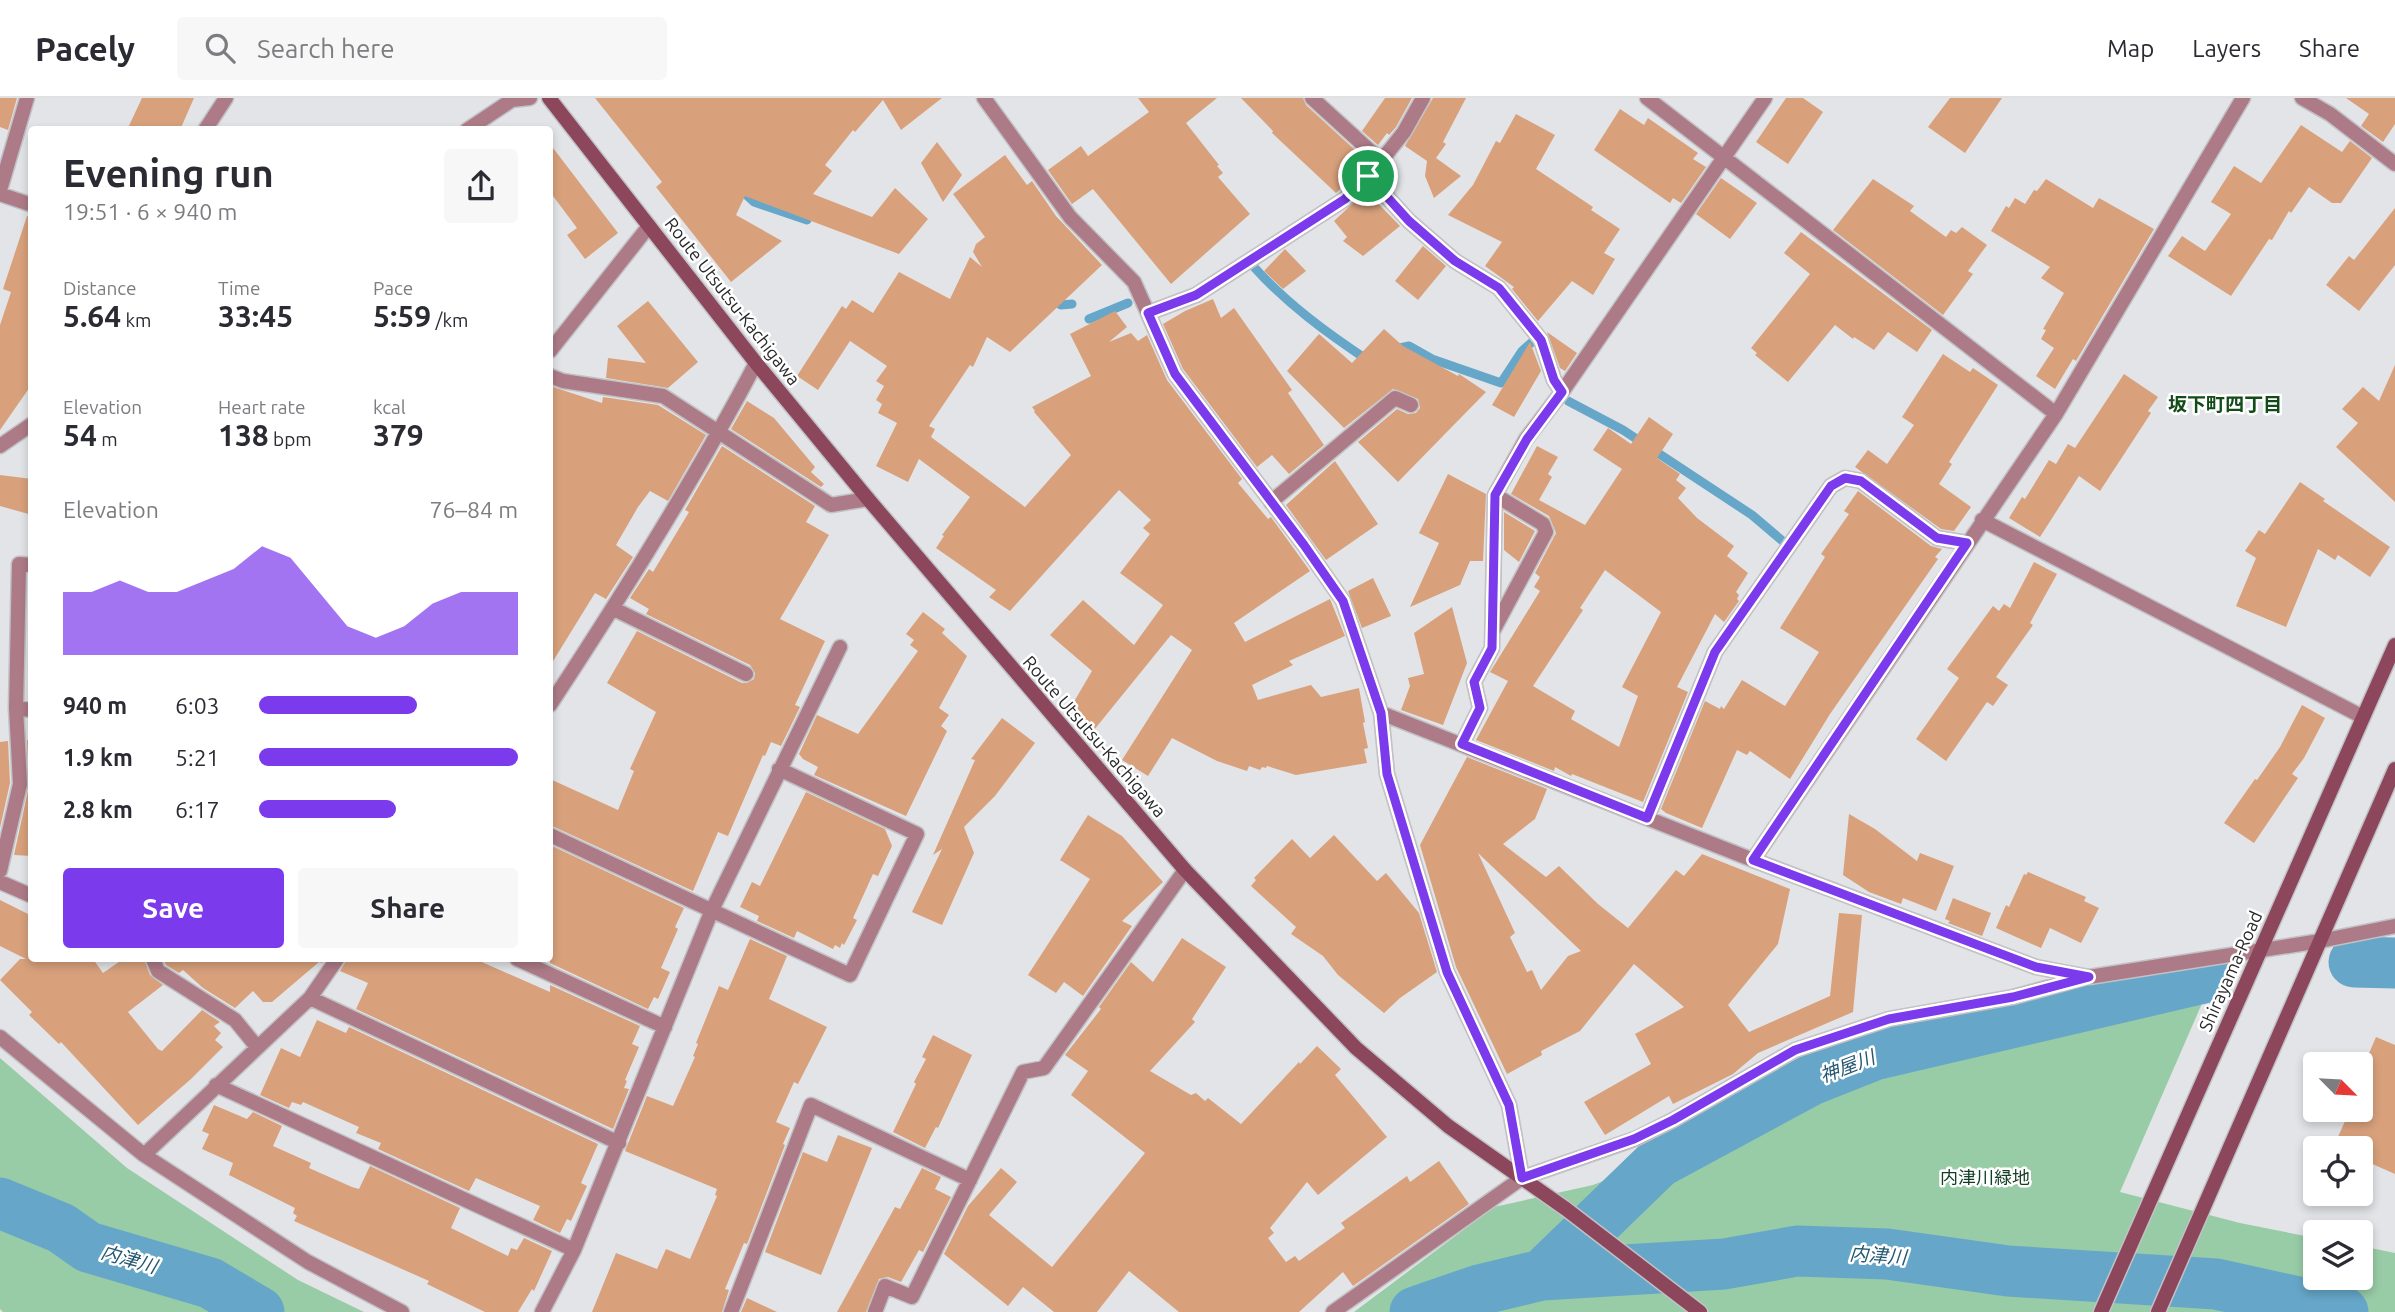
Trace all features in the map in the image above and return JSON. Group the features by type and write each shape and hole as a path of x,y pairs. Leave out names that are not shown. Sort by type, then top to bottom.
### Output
{"main road":[{"name":"Route Utsutsu-Kachigawa","path":"549,98 756,363 867,499 1185,870 1356,1048 1448,1126 1566,1209 1700,1312"},
{"name":"Shirayama-Road","path":"2101,1312 2395,645"},
{"path":"2158,1312 2395,769"}],"street":[{"path":"27,98 0,192 28,203"},
{"path":"208,126 226,98"},
{"path":"473,126 512,100 530,98"},
{"path":"984,98 1070,217 1134,282 1175,374 1343,601 1381,713 1387,774 1447,972 1509,1105 1522,1178"},
{"path":"1312,98 1381,161"},
{"path":"1148,313 1196,295 1345,199 1404,132 1423,98"},
{"path":"1647,98 2056,414"},
{"path":"1462,744 1480,708 1474,682 1492,648 1495,495 1527,439 1765,98"},
{"path":"1753,860 2056,414 2243,98"},
{"path":"2302,98 2330,114 2395,164"},
{"path":"1368,176 1409,221 1455,261 1499,288 1541,340 1554,380 1562,392"},
{"path":"553,347 649,226"},
{"path":"553,700 614,608 720,431 756,363"},
{"path":"553,377 563,381 663,396 831,505 867,499"},
{"path":"1271,502 1395,398 1411,405"},
{"path":"0,446 28,427"},
{"path":"1647,818 1715,652 1831,486 1845,478 1861,481 1937,538 1967,543"},
{"path":"1492,634 1546,532 1543,524 1495,495"},
{"path":"1982,520 2363,717"},
{"path":"0,871 20,784 24,709 19,564 28,565"},
{"path":"614,608 746,674"},
{"path":"542,1312 574,1250 712,910 840,647"},
{"path":"1381,713 1753,860 2036,967 2089,977"},
{"path":"553,836 850,975 917,834 779,769"},
{"path":"875,1312 885,1286 912,1297 1023,1072 1044,1068 1185,870"},
{"path":"0,882 28,894"},
{"path":"1333,1312 1522,1178 1634,1139 1673,1120 1795,1050 1889,1019 2013,997 2089,977 2260,951 2395,926"},
{"path":"154,962 158,971 235,1020 257,1047"},
{"path":"144,1155 310,998 333,962"},
{"path":"524,962 665,1027"},
{"path":"310,998 619,1143"},
{"path":"0,1037 144,1155 308,1262 402,1312"},
{"path":"216,1085 574,1250"},
{"path":"731,1312 811,1105 970,1180"}],"green space":[{"name":"内津川緑地","path":"2210,985 2120,1192 2240,1223 2303,1236 2303,1290 2373,1290 2373,1248 2395,1253 2395,1312 1354,1312 1494,1207 1593,1185 1757,1120 1843,1075 2083,1010"},
{"path":"0,1058 127,1168 298,1280 364,1312 3,1312 0,1309"}],"building":[{"path":"0,98 17,98 8,130 0,127"},
{"path":"142,98 194,98 182,126 129,126"},
{"path":"595,98 942,98 901,130 883,100 855,132 853,130 825,165 832,171 813,194 872,217 895,188 928,219 899,254 745,196 736,215 782,241 731,282 656,187 662,182"},
{"path":"1138,98 1217,98 1186,123 1219,165 1217,166 1223,173 1218,177 1250,214 1171,284 1093,189 1072,204 1048,170 1081,146 1088,156 1149,112"},
{"path":"1241,98 1303,98 1306,105 1367,161 1360,170 1347,163 1342,171 1351,179 1336,193 1272,133"},
{"path":"1385,98 1412,98 1396,127 1389,135 1387,133 1378,145 1362,131"},
{"path":"1433,98 1466,98 1443,142 1446,144 1436,158 1461,176 1434,198 1425,176 1427,161 1405,146"},
{"path":"1786,98 1803,98 1823,112 1788,164 1756,142"},
{"path":"1950,98 2002,98 1965,153 1928,127"},
{"path":"2346,98 2395,98 2395,124 2383,142 2361,126 2369,114"},
{"path":"1620,109 1644,125 1648,118 1698,153 1693,159 1706,167 1681,203 1673,198 1670,203 1594,150"},
{"path":"1516,114 1555,135 1536,169 1593,207 1591,210 1620,229 1604,253 1615,259 1593,295 1572,281 1538,321 1512,289 1514,287 1485,266 1502,242 1448,215 1473,185 1496,141 1500,143"},
{"path":"2301,125 2342,152 2350,141 2372,158 2341,203 2332,203 2309,187 2291,213 2289,211 2272,240 2269,239 2231,296 2168,256 2182,236 2205,251 2231,214 2211,202 2234,166 2261,183"},
{"path":"937,142 962,175 943,202 921,163"},
{"path":"553,148 618,233 585,259 567,235 577,228 553,196"},
{"path":"1005,155 1027,185 1032,181 1056,216 1102,265 1010,352 987,337 973,367 970,365 929,426 935,429 931,437 1025,507 1071,455 1032,407 1091,376 1070,334 1115,311 1127,327 1109,342 1131,333 1138,341 1147,335 1167,380 1242,479 1238,483 1268,519 1271,517 1310,571 1234,623 1245,642 1330,599 1345,636 1289,661 1293,665 1252,685 1258,700 1311,685 1321,697 1359,688 1368,748 1364,749 1367,763 1296,775 1267,766 1260,770 1249,766 1247,771 1217,761 1172,738 1148,776 1122,760 1192,650 1171,635 1094,730 1072,705 1092,671 1050,635 1083,600 1134,645 1163,605 1120,573 1150,534 1143,528 1151,520 1119,490 1010,611 989,597 996,590 936,548 944,536 942,535 970,497 919,459 908,482 876,466 897,423 878,413 882,404 876,400 884,386 876,381 887,366 850,341 818,390 797,376 842,306 846,309 852,300 873,313 899,272 950,299 970,257 982,267 973,252 976,244 985,237 953,194"},
{"path":"1721,178 1757,203 1730,239 1696,214"},
{"path":"1873,179 1914,206 1910,211 1946,237 1951,230 1956,233 1962,227 1987,245 1968,271 1973,274 1943,315 1833,230"},
{"path":"2046,179 2093,208 2099,198 2154,229 2076,361 2073,359 2055,389 2036,376 2054,348 2041,339 2046,330 2043,329 2064,293 2041,278 2050,267 1991,231 2006,206 2009,208 2015,198 2025,204 2034,190 2037,191"},
{"path":"1366,191 1400,226 1363,256 1343,241 1347,237 1334,221"},
{"path":"2395,208 2395,265 2359,311 2326,285 2349,256 2354,260"},
{"path":"28,216 28,390 0,430 0,325 11,292 3,289"},
{"path":"1801,232 1932,330 1917,352 1888,332 1874,350 1835,325 1788,382 1755,355 1757,353 1751,348 1810,274 1784,253"},
{"path":"1423,246 1446,266 1418,300 1395,281"},
{"path":"1285,249 1306,271 1283,289 1264,271"},
{"path":"1213,299 1221,318 1234,308 1292,390 1288,393 1324,445 1289,474 1272,455 1257,467 1183,369 1163,324"},
{"path":"648,301 698,362 668,388 606,378 608,358 646,363 617,326"},
{"path":"1384,329 1403,346 1458,376 1459,374 1486,392 1398,482 1358,442 1397,409 1408,414 1416,413 1420,408 1418,399 1393,389 1344,428 1287,371 1319,334 1352,363"},
{"path":"1547,332 1577,353 1565,371 1560,368"},
{"path":"1530,342 1541,371 1514,417 1492,405"},
{"path":"1943,354 1970,372 1973,368 1998,385 1949,462 1952,464 1939,484 1971,507 1954,531 1941,529 1855,467 1868,450 1887,464 1914,425 1902,417"},
{"path":"2395,365 2395,502 2336,447 2358,423 2342,409 2363,387 2379,401"},
{"path":"2124,374 2158,397 2148,411 2151,413 2100,491 2079,476 2040,537 2009,518 2022,497 2025,499 2049,460 2056,464 2068,444 2075,448"},
{"path":"553,387 602,403 603,397 658,405 706,435 668,501 650,491 638,507 616,545 633,557 606,599 595,593 553,661"},
{"path":"747,401 774,418 815,467 811,472 824,484 821,487 731,429"},
{"path":"1649,417 1673,434 1657,458 1680,474 1676,480 1686,488 1678,498 1697,518 1734,546 1727,556 1748,573 1736,592 1739,601 1724,622 1715,614 1677,687 1688,692 1643,802 1572,774 1571,776 1555,767 1554,771 1476,740 1508,681 1490,672 1540,591 1534,587 1540,577 1535,573 1556,533 1549,516 1511,494 1537,446 1558,457 1548,474 1552,477 1539,500 1585,525 1622,469 1593,450 1608,428 1631,444","holes":["1605,570 1661,612 1622,687 1638,696 1619,747 1571,719 1575,711 1533,686 1583,610 1580,608"]},
{"path":"722,446 815,506 806,522 829,535 780,619 825,641 795,705 800,707 781,746 771,742 765,756 763,755 728,836 718,832 693,891 553,826 553,780 618,810 634,771 630,769 656,712 607,683 637,631 742,683 754,679 755,673 750,665 646,614 649,609 630,598 649,569 653,572 689,512 685,510"},
{"path":"1335,461 1378,524 1326,560 1286,505"},
{"path":"1448,474 1486,494 1483,561 1470,561 1460,585 1410,607 1439,543 1419,533"},
{"path":"0,475 28,478 28,514 0,506"},
{"path":"2300,482 2390,547 2370,577 2338,555 2335,560 2318,549 2286,627 2236,606 2256,558 2245,551 2259,530 2265,534"},
{"path":"1858,491 1931,546 1942,549 1935,557 1938,559 1830,714 1790,779 1750,751 1747,755 1737,750 1702,828 1666,813 1661,809 1705,701 1724,709 1742,680 1785,706 1819,652 1780,628 1825,557 1821,554 1849,514 1844,511"},
{"path":"1504,512 1535,531 1519,562 1504,550"},
{"path":"2034,562 2057,574 2030,623 2033,625 1996,677 2008,685 1993,706 1987,702 1946,761 1916,739 1959,678 1947,669 1993,606 1999,611 2004,604 2010,608"},
{"path":"1373,578 1391,616 1362,628 1348,591"},
{"path":"1452,607 1467,663 1443,725 1401,710 1410,686 1408,678 1424,674 1414,633"},
{"path":"923,612 945,629 942,633 967,656 939,708 949,715 941,726 947,731 906,816 814,775 818,767 799,754 817,715 858,734 918,651 910,645 914,640 906,634"},
{"path":"2302,705 2325,718 2304,758 2292,774 2298,778 2254,843 2224,823 2280,747"},
{"path":"1002,718 1035,743 995,796 964,827 974,853 942,925 912,912 942,849 933,855 975,760 971,759"},
{"path":"8,741 10,783 0,828 0,742"},
{"path":"1467,757 1547,789 1535,819 1503,844 1546,877 1559,866 1598,904 1628,928 1676,870 1684,876 1702,854 1790,889 1778,944 1728,1005 1749,1032 1830,996 1839,913 1862,915 1853,1012 1758,1053 1733,1074 1673,1104 1669,1096 1605,1135 1584,1102 1651,1064 1635,1034 1684,1007 1634,964 1580,1031 1541,1051 1542,1055 1507,1074 1456,967 1420,845","holes":["1478,853 1581,951 1568,956 1541,990 1532,970 1527,972 1510,937 1515,933"]},
{"path":"28,791 28,856 14,855"},
{"path":"806,792 885,829 892,846 878,876 873,874 853,918 857,920 840,948 835,945 833,949 797,931 794,938 757,921 759,916 740,907 752,882 760,886"},
{"path":"1849,814 1875,829 1917,861 1920,853 1954,866 1936,911 1903,898 1901,904 1869,892 1843,875"},
{"path":"1088,815 1122,836 1163,882 1122,921 1132,926 1083,996 1064,982 1056,993 1028,975 1090,879 1060,860"},
{"path":"1334,835 1377,881 1386,873 1419,913 1437,972 1384,1013 1338,975 1323,956 1291,934 1296,927 1251,886 1256,880 1254,878 1292,839 1310,858"},
{"path":"553,846 684,908 661,968 670,972 658,999 654,997 648,1009 550,963 553,962"},
{"path":"2028,872 2086,897 2084,901 2099,908 2081,943 2050,928 2041,948 1996,928 2006,905 2009,907 2024,874"},
{"path":"1953,898 1991,913 1982,936 1948,923 1950,921 1945,919"},
{"path":"0,900 28,914 28,962 95,962 103,973 119,962 145,962 150,975 163,985 128,1012 158,1049 162,1051 202,1010 220,1022 214,1026 221,1033 215,1040 223,1047 138,1125 61,1042 59,1044 29,1015 32,1012 0,980 20,959 26,959 0,946"},
{"path":"1182,938 1226,967 1192,1019 1195,1022 1150,1071 1191,1095 1196,1093 1205,1101 1208,1098 1241,1124 1317,1046 1341,1069 1335,1075 1387,1137 1318,1195 1307,1182 1270,1228 1274,1233 1268,1238 1286,1262 1295,1256 1299,1261 1345,1228 1341,1223 1407,1176 1410,1182 1439,1161 1469,1204 1353,1286 1343,1272 1299,1312 1179,1312 1129,1271 1097,1312 1054,1312 1023,1287 1008,1306 944,1254 968,1206 1001,1168 1017,1182 989,1215 1052,1267 1145,1153 1071,1095 1088,1071 1065,1055 1101,1009 1099,1007 1131,962 1153,982"},
{"path":"750,939 787,956 769,999 827,1027 798,1084 794,1082 776,1122 790,1128 747,1244 744,1243 725,1289 729,1290 722,1312 592,1312 616,1253 657,1269 666,1249 690,1259 717,1196 717,1189 625,1151 647,1096 673,1106 695,1057 696,1043 719,986 728,990"},
{"path":"164,962 319,962 272,1002 263,1002 253,991 235,1008 203,988 183,970 179,973"},
{"path":"345,962 482,962 550,992 550,985 640,1026 632,1044 639,1047 625,1080 627,1081 624,1088 629,1089 613,1129 356,1009 368,983 340,971"},
{"path":"317,1020 346,1033 349,1027 598,1144 581,1183 587,1186 571,1221 567,1219 560,1233 533,1220 540,1206 476,1178 469,1191 378,1149 381,1143 356,1133 359,1127 303,1102 301,1105 292,1102 289,1108 260,1095 281,1048 300,1057"},
{"path":"933,1035 972,1055 938,1128 936,1127 925,1148 893,1132 916,1084 914,1082 926,1059 922,1057"},
{"path":"2376,1037 2395,1045 2395,1174 2373,1164 2373,1136 2338,1136 2345,1122 2373,1122 2373,1052 2370,1052"},
{"path":"214,1105 247,1119 253,1112 282,1126 273,1146 311,1163 309,1168 352,1187 359,1189 370,1166 460,1208 451,1228 508,1256 511,1248 517,1250 524,1238 552,1251 534,1291 532,1289 518,1312 485,1312 427,1284 429,1281 294,1221 297,1216 293,1213 295,1208 229,1175 233,1163 202,1149 209,1134 202,1131"},
{"path":"838,1135 872,1148 821,1275 765,1252 803,1152 827,1162"},
{"path":"922,1168 941,1177 935,1189 951,1197 923,1252 919,1250 901,1282 888,1277 879,1279 866,1312 837,1312 895,1207 900,1209"},
{"path":"747,1298 777,1312 741,1312"}],"waterway":[{"path":"742,191 754,202 807,220"},
{"path":"1253,266 1308,317 1369,361"},
{"path":"1051,298 1061,305 1072,304"},
{"path":"1089,319 1128,303"},
{"path":"1395,349 1409,346 1432,359 1501,383 1522,351 1532,342"},
{"path":"1568,401 1623,430 1752,515 1785,543"},
{"name":"神屋川","path":"2354,962 2395,963"},
{"name":"神屋川","path":"1542,1275 1659,1162 1811,1080 1874,1055 2208,977"},
{"name":"内津川","path":"0,1203 61,1228 88,1247 210,1283 259,1312"},
{"name":"内津川","path":"1415,1312 1479,1290 1542,1275 1724,1264 1797,1251 1887,1254 2008,1271 2216,1284 2343,1312"}],"district":[{"name":"坂下町四丁目","path":"2225,404"}],"route":[{"path":"1368,176 1409,221 1455,261 1499,288 1541,340 1554,380 1562,392 1527,439 1495,495 1492,648 1474,682 1480,708 1462,744 1647,818 1715,652 1831,486 1845,478 1861,481 1937,538 1967,543 1753,860 2036,967 2089,977 2013,997 1889,1019 1795,1050 1673,1120 1634,1139 1522,1178 1509,1105 1447,972 1387,774 1381,713 1343,601 1175,374 1148,313 1196,295 1345,199 1368,176"}]}
